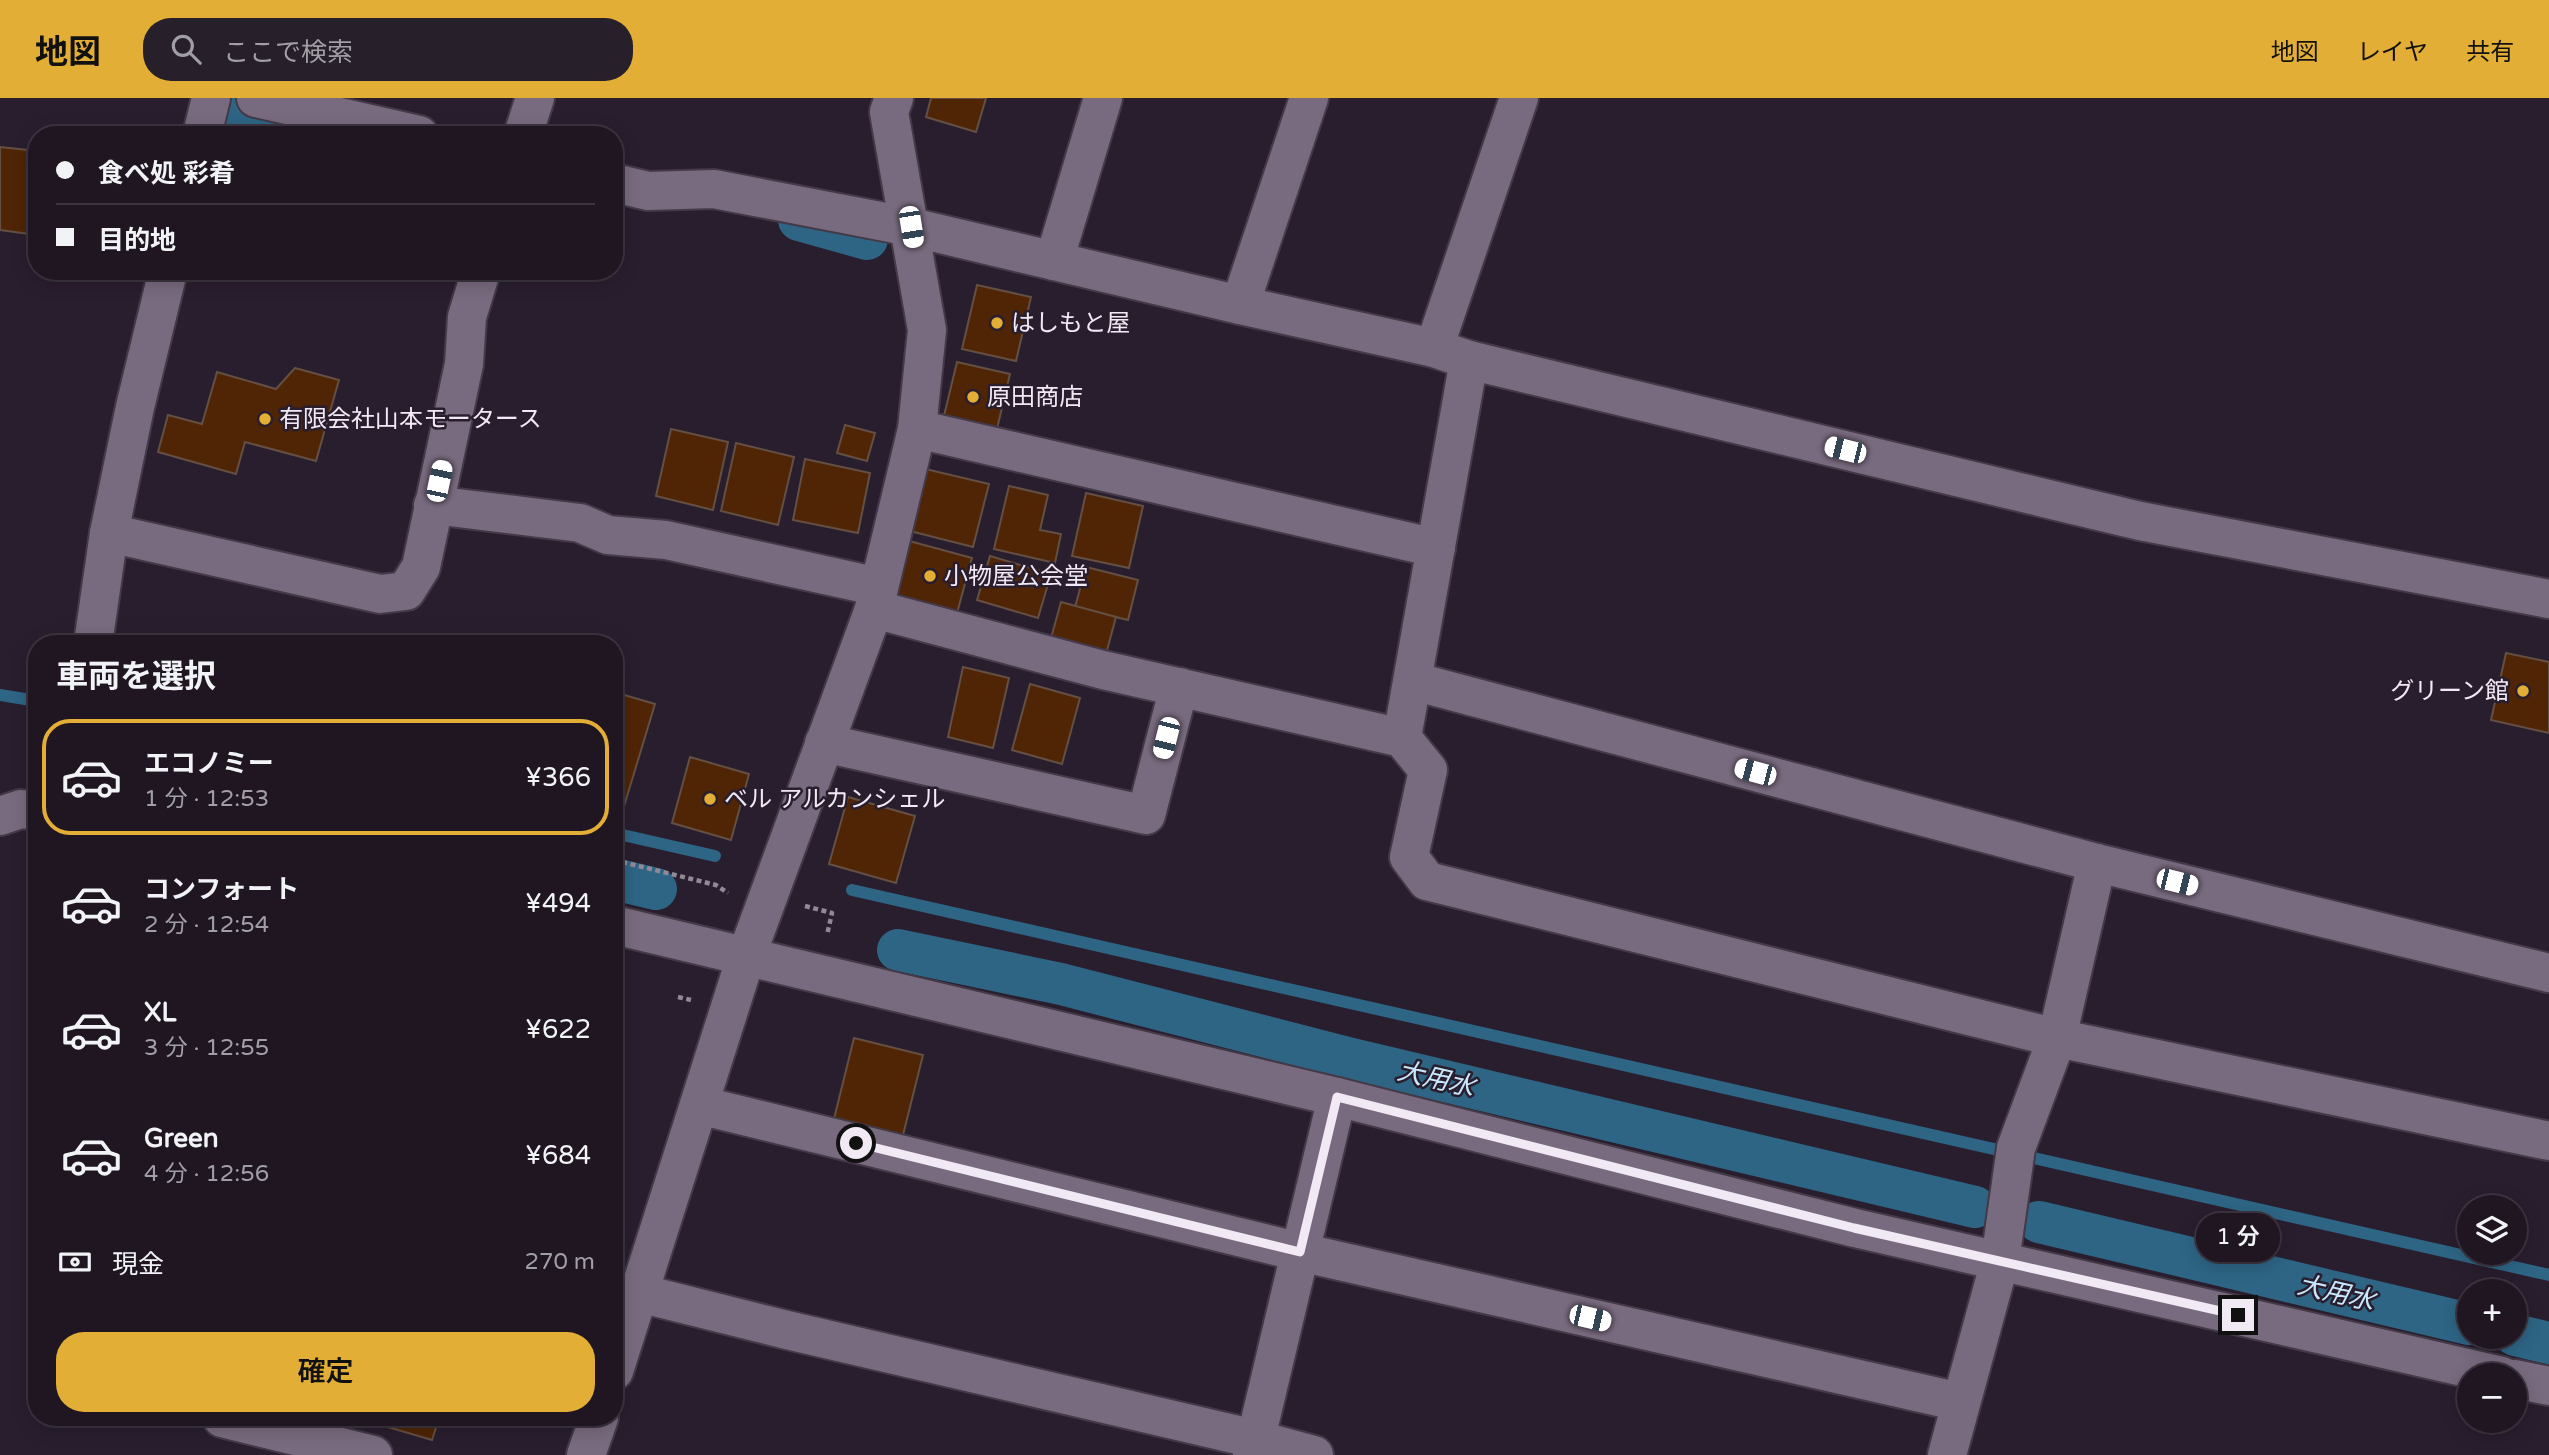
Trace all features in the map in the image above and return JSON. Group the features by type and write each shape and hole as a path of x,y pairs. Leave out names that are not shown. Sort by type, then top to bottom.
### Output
{"street":[{"path":"204,126 211,98"},
{"path":"256,98 379,126"},
{"path":"526,126 535,98"},
{"path":"623,1343 746,957 877,598 917,429 928,330 889,112 894,98"},
{"path":"1054,261 1103,98"},
{"path":"1240,305 1309,98"},
{"path":"1402,738 1436,548 1452,354 1519,98"},
{"path":"623,185 648,191 714,189 911,227 1452,354 2140,521 2549,599"},
{"path":"94,635 108,533 166,280"},
{"path":"108,533 380,594 406,591 421,567 464,364 467,317 478,280"},
{"path":"917,429 1436,548"},
{"path":"433,505 580,523 608,535 666,540 877,598 1103,670 1402,738 1428,769 1409,857 1427,881 2057,1038 2549,1141"},
{"path":"1413,681 2097,863 2549,973"},
{"path":"824,743 1146,815 1179,687"},
{"path":"0,816 21,809 28,810"},
{"path":"1947,1455 1959,1402 2000,1261 2016,1148 2057,1038 2097,863"},
{"path":"623,927 1337,1097 1854,1228 2457,1366"},
{"path":"1253,1447 1337,1097"},
{"path":"699,1105 1300,1252 1959,1402"},
{"path":"639,1293 1253,1447 1314,1455"},
{"path":"2527,1381 2549,1386"},
{"path":"255,1426 373,1455"},
{"path":"586,1455 596,1426"}],"path":[{"path":"623,862 716,884 729,893"}],"building":[{"path":"931,98 986,98 976,132 926,117"},
{"path":"0,147 28,150 28,234 0,230"},
{"name":"はしもと屋","path":"977,285 1031,297 1016,361 962,349"},
{"path":"957,362 1010,374 996,433 943,420"},
{"name":"有限会社山本モータース","path":"295,368 339,380 316,461 245,442 236,474 158,452 168,415 202,424 217,372 276,389"},
{"path":"845,425 875,433 867,461 837,453"},
{"path":"671,429 728,442 713,510 656,496"},
{"path":"736,443 794,457 778,525 721,511"},
{"path":"805,459 870,473 858,533 793,520"},
{"path":"917,467 989,484 973,547 902,529"},
{"path":"1009,486 1048,495 1040,530 1061,534 1055,563 994,549"},
{"path":"1086,493 1143,506 1129,568 1072,556"},
{"name":"小物屋公会堂","path":"902,539 972,558 957,613 887,594"},
{"path":"990,556 1051,574 1038,618 977,600"},
{"path":"1086,567 1138,580 1128,620 1075,607"},
{"path":"1061,602 1116,617 1106,654 1051,638"},
{"name":"グリーン館","path":"2506,653 2549,662 2549,733 2491,720"},
{"path":"963,667 1009,678 993,748 948,737"},
{"path":"1030,684 1080,698 1062,764 1012,750"},
{"path":"623,695 655,704 623,810"},
{"name":"ベル アルカンシェル","path":"690,757 749,774 731,840 672,823"},
{"path":"848,797 915,816 896,883 829,864"},
{"path":"854,1038 923,1055 903,1135 834,1119"},
{"path":"384,1426 436,1426 432,1440"}],"waterway":[{"path":"215,126 223,116 270,126"},
{"path":"799,220 867,239"},
{"path":"0,695 28,700"},
{"path":"623,835 715,856"},
{"name":"大用水","path":"623,881 656,889"},
{"path":"852,890 2549,1275"},
{"name":"大用水","path":"898,950 1061,984 1348,1058 1975,1207"},
{"name":"大用水","path":"2039,1222 2457,1321"},
{"name":"大用水","path":"2527,1338 2549,1343"}],"place":[{"name":"はしもと屋","path":"997,323"},
{"name":"原田商店","path":"973,397"},
{"name":"有限会社山本モータース","path":"265,419"},
{"name":"小物屋公会堂","path":"930,576"},
{"name":"グリーン館","path":"2523,691"},
{"name":"ベル アルカンシェル","path":"710,799"}],"route":[{"path":"856,1143 1300,1252 1337,1097 1854,1228 2238,1315"}]}
